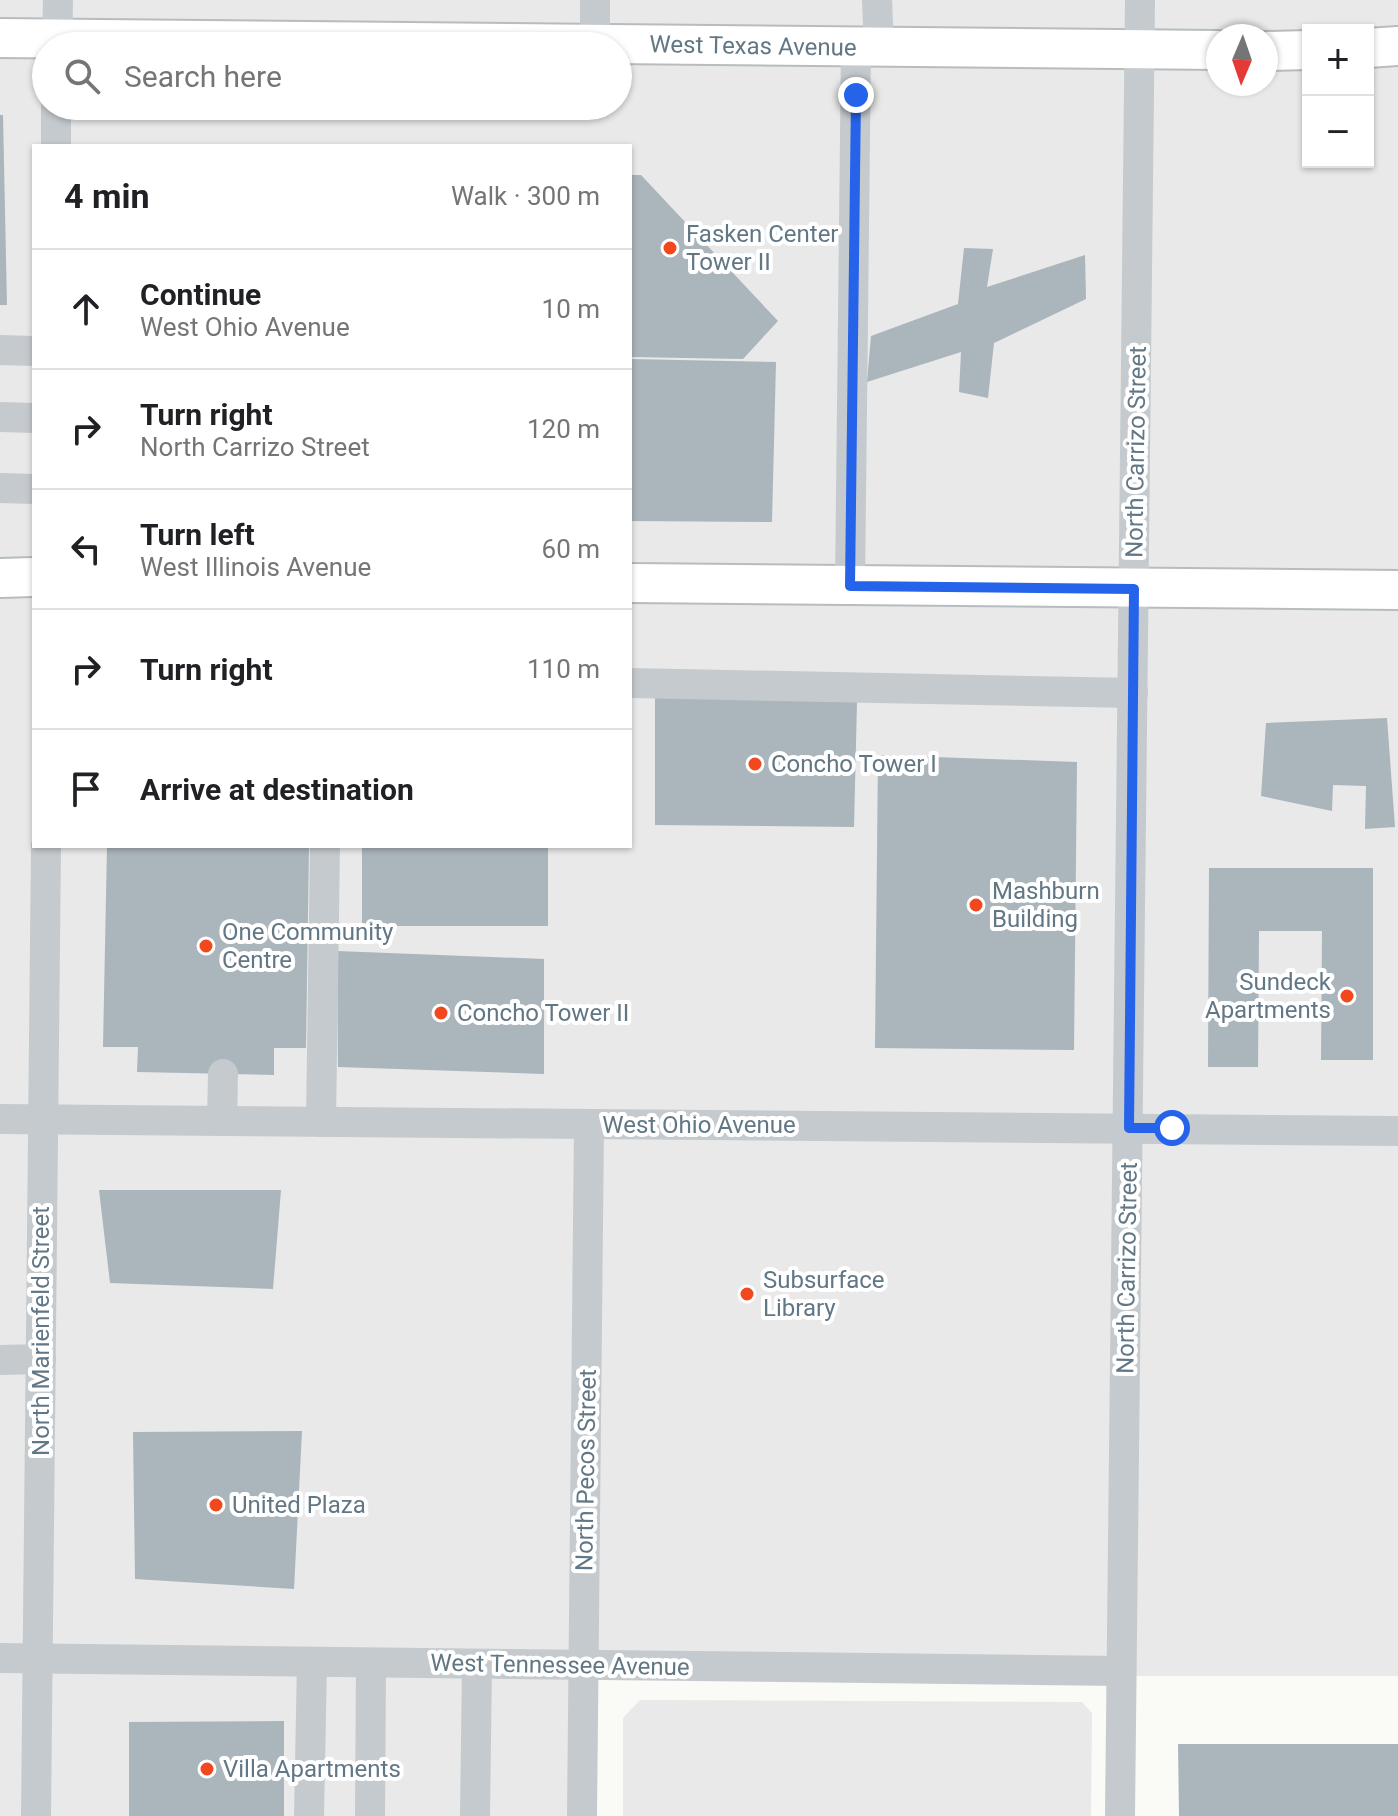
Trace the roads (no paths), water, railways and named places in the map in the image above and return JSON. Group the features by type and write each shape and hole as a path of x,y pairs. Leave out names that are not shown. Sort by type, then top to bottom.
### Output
{"main road":[{"name":"West Texas Avenue","path":"0,38 32,40"},
{"name":"West Texas Avenue","path":"632,44 1206,50"},
{"path":"1374,48 1398,46"},
{"path":"1278,51 1302,50"},
{"path":"0,578 32,577"},
{"path":"632,583 1398,590"}],"street":[{"path":"57,32 58,0"},
{"path":"595,0 595,32"},
{"path":"850,586 868,47 877,0"},
{"name":"North Carrizo Street","path":"1120,1816 1140,0"},
{"path":"56,120 56,144"},
{"path":"0,350 32,351"},
{"path":"0,417 32,418"},
{"path":"0,488 32,489"},
{"path":"632,683 1133,693"},
{"name":"North Marienfeld Street","path":"36,1816 46,848"},
{"path":"321,1122 325,848"},
{"path":"222,1121 223,1074"},
{"name":"West Ohio Avenue","path":"0,1119 1398,1131"},
{"name":"North Pecos Street","path":"582,1816 589,1124"},
{"path":"0,1360 41,1359"},
{"name":"West Tennessee Avenue","path":"0,1658 1120,1671"},
{"path":"309,1816 312,1662"},
{"path":"370,1816 371,1663"},
{"path":"475,1816 477,1664"}],"place":[{"name":"Fasken Center Tower II","path":"670,248"},
{"name":"Concho Tower I","path":"755,764"},
{"name":"Mashburn Building","path":"976,905"},
{"name":"One Community Centre","path":"206,946"},
{"name":"Sundeck Apartments","path":"1347,996"},
{"name":"Concho Tower II","path":"441,1013"},
{"name":"Subsurface Library","path":"747,1294"},
{"name":"United Plaza","path":"216,1505"},
{"name":"Villa Apartments","path":"207,1769"}]}
